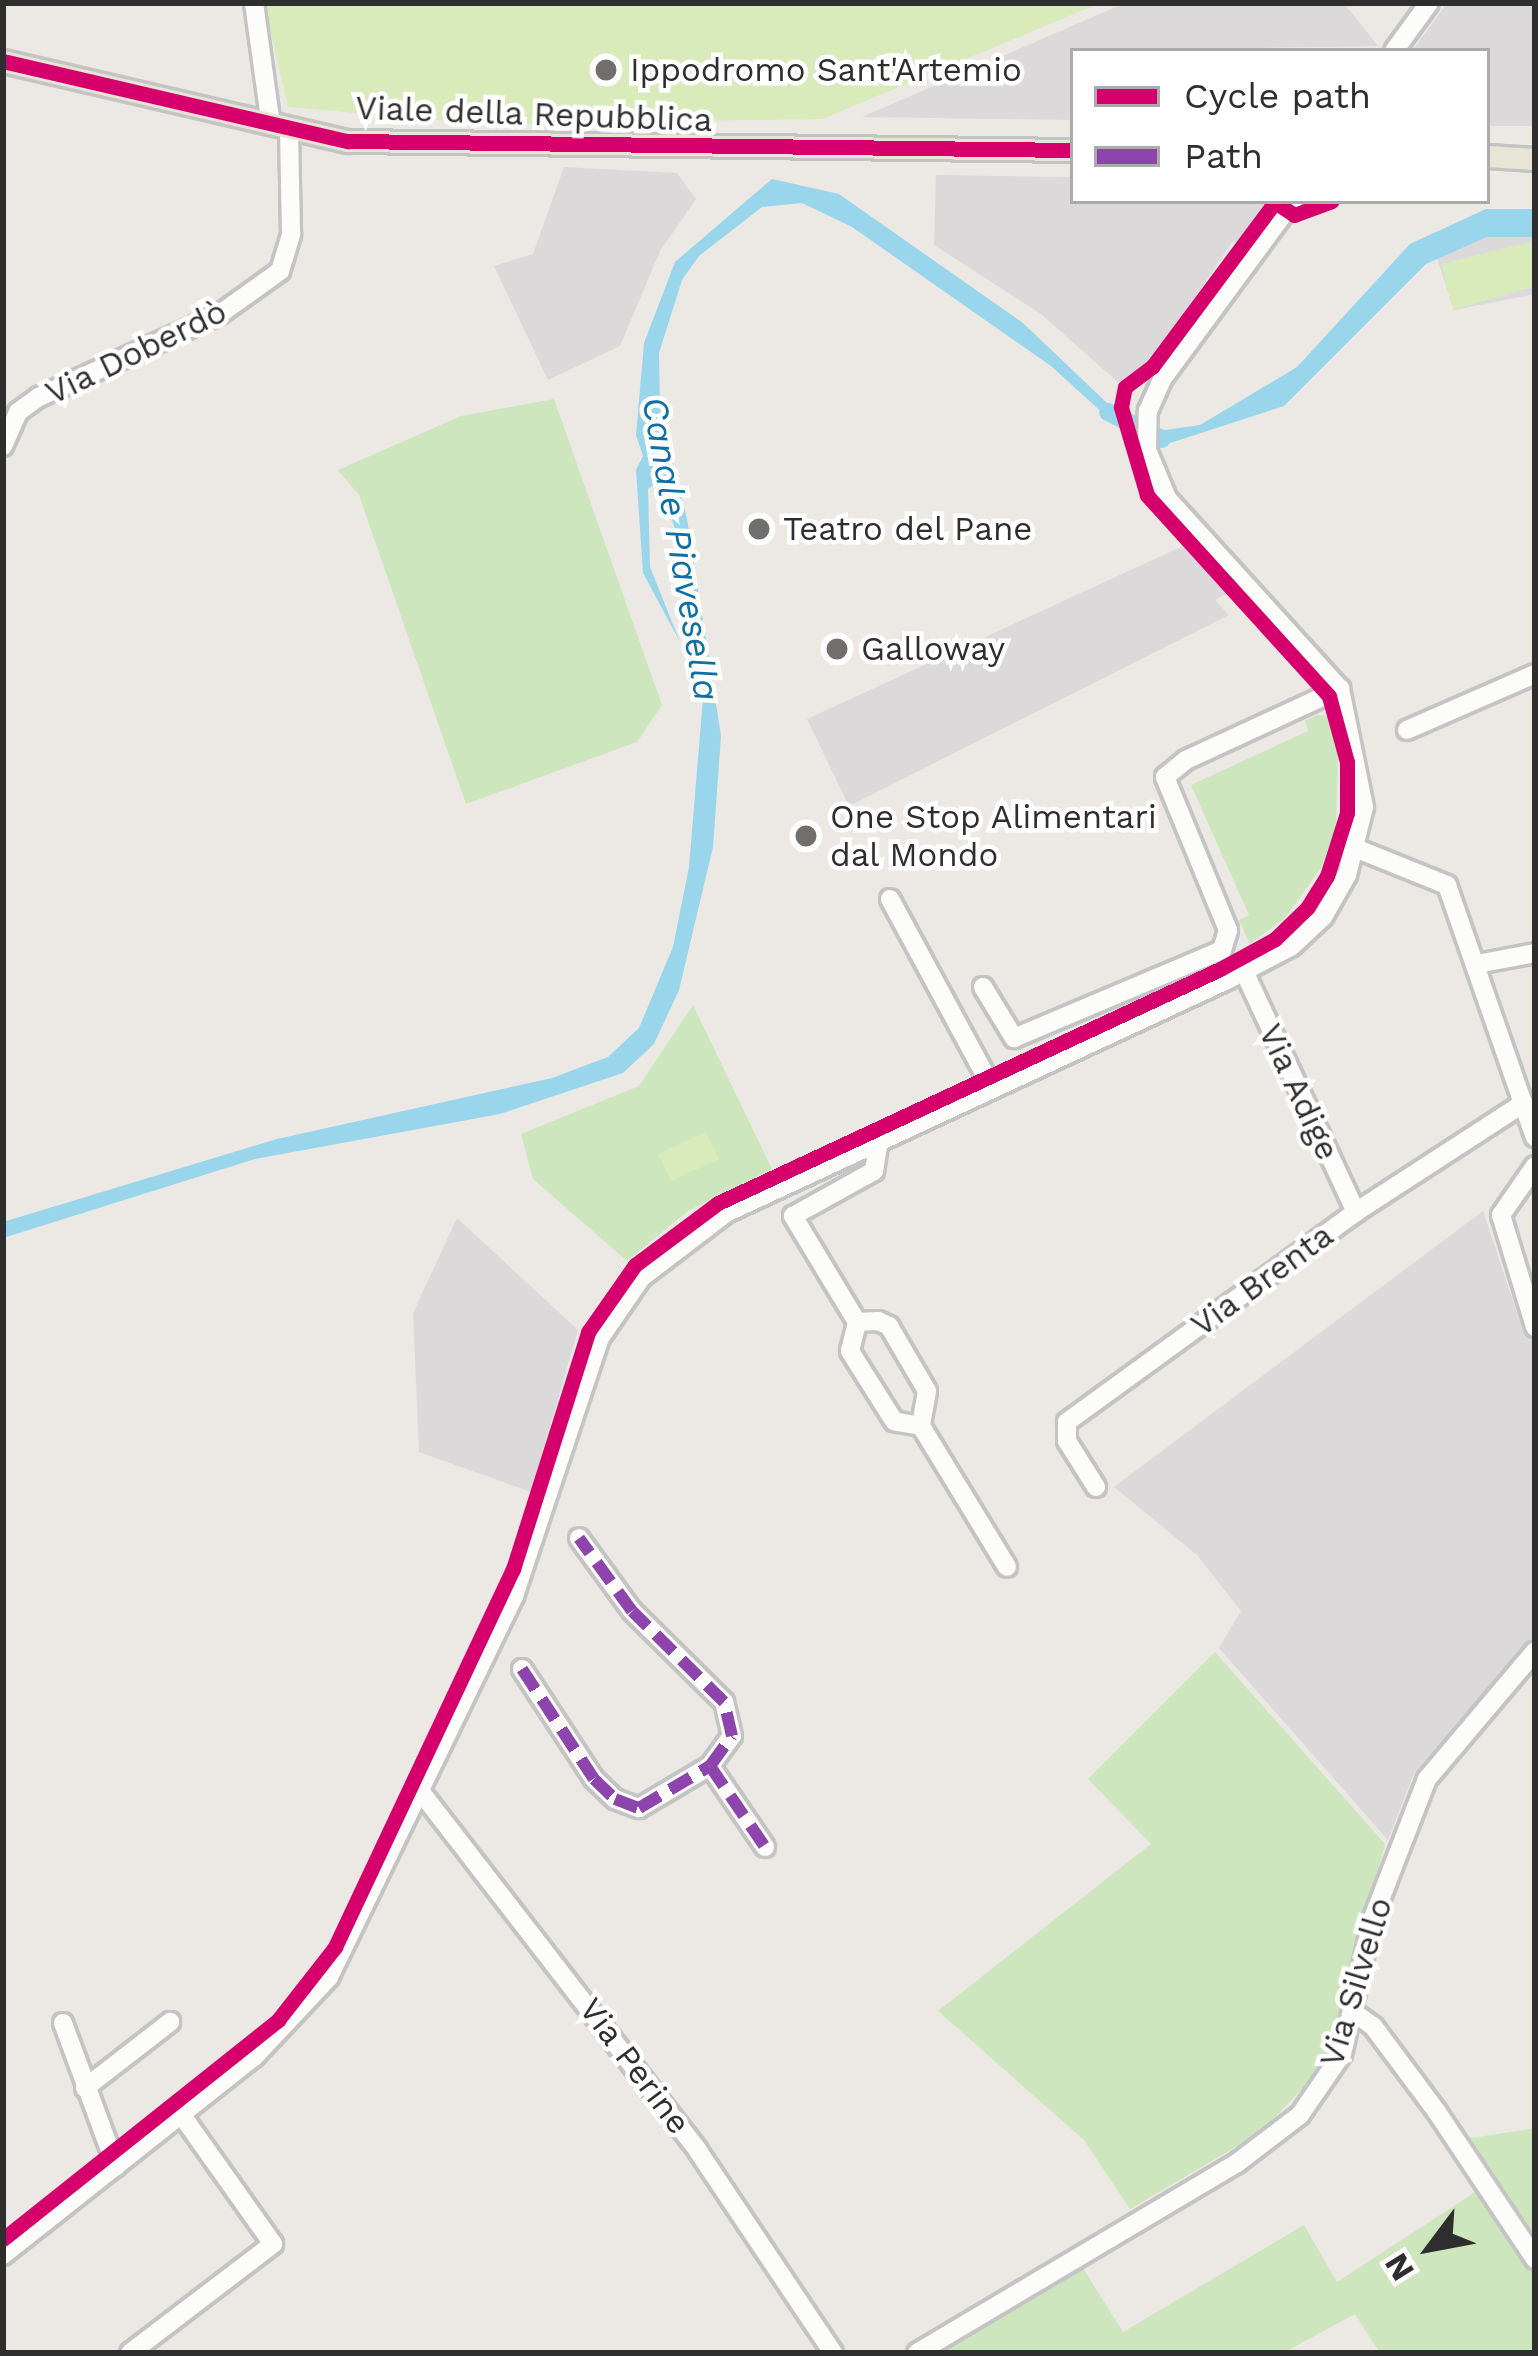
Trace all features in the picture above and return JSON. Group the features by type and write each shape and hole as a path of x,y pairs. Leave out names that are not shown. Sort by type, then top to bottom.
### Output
{"main road":[{"name":"Viale della Repubblica","path":"3,61 348,141 485,147 1070,150"},
{"path":"1490,158 1535,159"}],"street":[{"path":"254,3 280,126"},
{"path":"1396,48 1429,3"},
{"name":"Via Doberdò","path":"3,446 18,412 220,314 280,271 291,234 280,126"},
{"path":"3,2255 286,2029 318,1992 514,1596 613,1314 675,1247 763,1194 1244,971 1292,946 1322,917 1355,848 1364,807 1340,689 1168,498 1148,450 1146,421 1163,378 1288,204"},
{"path":"1407,730 1535,674"},
{"path":"983,987 1014,1038 1222,950 1228,930 1165,787 1168,770 1340,689"},
{"path":"1355,848 1447,885 1535,1137"},
{"path":"890,899 992,1088"},
{"path":"1477,964 1535,953"},
{"name":"Via Adige","path":"1244,971 1356,1212"},
{"path":"1164,974 1177,1003"},
{"name":"Via Brenta","path":"1096,1487 1067,1441 1066,1422 1356,1212 1529,1110"},
{"path":"793,1216 874,1171 879,1140"},
{"path":"1535,1166 1501,1215 1535,1328"},
{"path":"763,1194 793,1216 857,1322 850,1351 888,1414 921,1426 1007,1567"},
{"path":"857,1322 889,1326 928,1391 921,1426"},
{"path":"522,1669 614,1799 639,1808 710,1766 732,1736 724,1702 632,1611 579,1538"},
{"name":"Via Silvello","path":"917,2353 1280,2134 1342,2054 1373,1918 1427,1779 1535,1651"},
{"path":"710,1766 765,1847"},
{"name":"Via Perine","path":"421,1792 698,2151 833,2353"},
{"path":"1352,2011 1373,2026 1437,2112 1535,2259"},
{"path":"64,2023 116,2166"},
{"path":"85,2088 170,2023"},
{"path":"130,2353 273,2244 181,2114"}],"shaded area":[{"path":"1125,3 1344,3 1378,46 1070,48 1070,120 862,117"},
{"path":"1447,3 1535,3 1535,126 1490,126 1490,48 1414,48"},
{"path":"564,167 677,173 696,199 660,251 620,346 548,380 494,266 533,254"},
{"path":"936,175 1070,177 1070,204 1269,204 1239,245 1233,241 1150,364 1121,385 1041,314 934,245"},
{"path":"1487,237 1535,237 1535,294 1454,310 1437,258"},
{"path":"1183,546 1228,593 1215,600 1229,615 849,806 807,719"},
{"path":"1483,1211 1523,1331 1535,1327 1535,1634 1414,1773 1388,1840 1219,1648 1241,1611 1197,1555 1114,1487"},
{"path":"457,1218 578,1330 531,1492 419,1452 413,1313"}],"green space":[{"name":"Ippodromo Sant'Artemio","path":"264,3 1100,3 822,119 483,124 288,107"},
{"path":"1535,241 1535,286 1453,310 1441,264"},
{"path":"554,399 662,705 637,742 466,804 359,495 338,470 461,416"},
{"path":"1329,716 1338,750 1336,827 1321,868 1285,918 1250,944 1239,920 1249,915 1191,785 1308,731 1305,721"},
{"path":"693,1005 772,1169 688,1211 627,1261 533,1179 521,1134 639,1086"},
{"path":"706,1132 719,1159 671,1181 658,1154"},
{"path":"1215,1652 1385,1844 1329,2060 1261,2132 1130,2209 1084,2140 938,2011 1151,1844 1088,1779"},
{"path":"1535,2128 1535,2244 1465,2139"},
{"path":"1483,2187 1535,2275 1535,2353 1380,2353 1355,2314 1283,2353 938,2353 1081,2265 1123,2332 1304,2225 1337,2282"}],"water":[{"path":"772,179 839,194 1023,323 1127,422 1128,436 1051,366 852,227 802,203 762,207 699,256 682,280 659,353 660,409 687,519 721,736 713,847 679,990 654,1044 623,1073 500,1114 255,1159 3,1238 3,1222 277,1139 552,1078 608,1057 639,1028 673,947 689,867 704,686 687,568 660,481 648,489 650,567 680,642 643,573 636,470 643,456 636,435 644,343 675,262"},
{"path":"1486,209 1535,209 1535,237 1487,237 1426,264 1284,406 1161,446 1159,431 1200,425 1297,367 1410,244"}],"waterway":[{"name":"Canale Piavesella","path":"1108,412 1162,439"}],"marked path":[{"path":"522,1669 594,1779 615,1799 639,1808 710,1766 732,1736 724,1702 632,1611 579,1538"},
{"path":"710,1766 765,1847"}],"cycle path":[{"path":"3,61 348,141 1070,150"},
{"path":"3,2239 278,2020 335,1947 513,1569 588,1332 635,1265 718,1203 1275,939 1307,908 1327,876 1347,813 1347,762 1329,696 1147,495 1121,407 1125,387 1152,367 1274,204"},
{"path":"1278,204 1294,215 1324,204"}],"place":[{"name":"Ippodromo Sant'Artemio","path":"606,70"},
{"name":"Teatro del Pane","path":"759,529"},
{"name":"Galloway","path":"837,649"},
{"name":"One Stop Alimentari dal Mondo","path":"806,836"}]}
